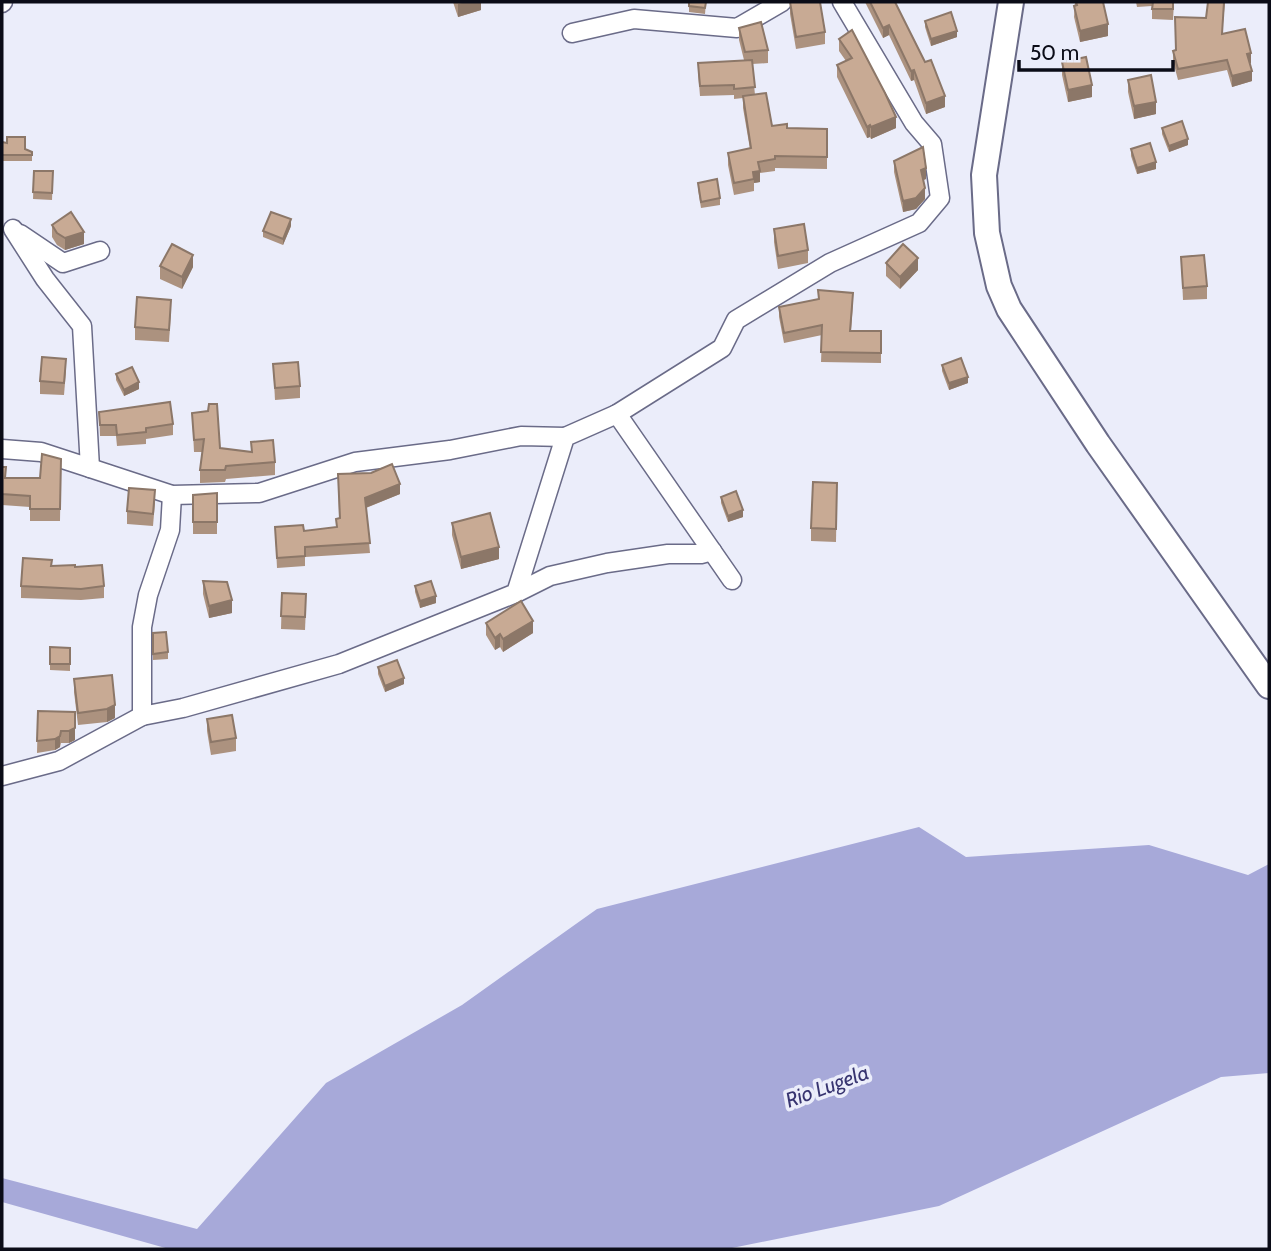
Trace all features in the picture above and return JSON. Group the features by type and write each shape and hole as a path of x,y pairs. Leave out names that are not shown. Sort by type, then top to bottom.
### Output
{"main road":[{"path":"1011,2 984,175 988,233 999,286 1009,309 1098,444 1269,686"}],"street":[{"path":"572,33 634,19 737,29 782,2"},
{"path":"2,449 41,452 172,495 259,493 355,462 450,450 521,436 565,437 617,414 722,348 736,320 830,263 919,223 940,198 932,144 914,123 842,2"},
{"path":"7,229 63,263 100,251"},
{"path":"7,229 82,326 90,468"},
{"path":"617,414 732,580"},
{"path":"516,593 565,437"},
{"path":"142,716 142,627 148,595 170,530 172,495"},
{"path":"2,776 59,761 142,716 183,708 339,664 516,593 550,576 607,563 712,551"}],"water":[{"name":"Rio Lugela","path":"919,827 966,857 1149,845 1248,875 1269,864 1269,1073 1221,1077 939,1206 727,1249 169,1249 2,1202 2,1178 197,1229 326,1083 462,1005 597,909"}],"building":[{"path":"689,2 706,2 705,8 689,6"},
{"path":"790,2 820,2 825,32 796,37"},
{"path":"870,2 895,2 925,62 931,60 945,96 926,103 914,70 911,71 889,25 883,28"},
{"path":"1076,2 1103,2 1108,24 1080,31 1074,6 1077,5"},
{"path":"1153,2 1173,2 1173,9 1152,9"},
{"path":"1208,2 1224,2 1222,34 1245,29 1251,53 1247,54 1252,71 1232,76 1227,60 1178,69 1173,51 1176,50 1175,17 1206,18"},
{"path":"951,12 957,31 931,39 925,21"},
{"path":"761,22 768,50 745,52 739,28"},
{"path":"852,30 896,117 871,127 867,127 837,65 852,58 839,39"},
{"path":"1086,57 1092,85 1068,90 1062,62"},
{"path":"752,60 755,87 734,89 734,85 700,86 698,63"},
{"path":"1151,75 1156,102 1134,106 1128,80"},
{"path":"766,93 772,126 787,124 787,128 827,129 827,157 775,156 775,159 758,162 760,171 753,172 754,179 734,183 728,153 751,148 743,96"},
{"path":"1182,121 1188,139 1169,146 1162,128"},
{"path":"7,137 25,137 25,149 32,152 32,155 2,155 2,142 7,143"},
{"path":"1150,143 1156,162 1137,168 1131,149"},
{"path":"923,147 926,168 921,170 925,188 916,198 903,201 894,161"},
{"path":"34,171 53,171 52,193 33,192"},
{"path":"717,179 720,198 701,202 698,183"},
{"path":"71,212 84,232 65,238 57,233 52,225"},
{"path":"271,212 291,219 283,239 263,231"},
{"path":"804,224 808,250 778,256 774,229"},
{"path":"172,244 193,255 182,277 160,266"},
{"path":"903,244 918,258 900,277 886,263"},
{"path":"1204,255 1207,286 1183,288 1181,257"},
{"path":"818,290 853,293 850,331 881,331 881,353 821,352 822,325 784,333 779,307 819,299"},
{"path":"137,297 171,300 169,330 135,327"},
{"path":"42,357 66,359 64,383 40,381"},
{"path":"961,358 968,377 949,383 942,365"},
{"path":"298,362 300,386 275,388 273,364"},
{"path":"132,367 139,382 124,390 116,374"},
{"path":"170,402 173,424 146,428 146,432 117,435 116,425 100,425 99,412"},
{"path":"209,404 217,404 220,448 252,452 251,442 273,440 275,462 226,466 225,470 200,470 204,439 194,440 192,413 208,411"},
{"path":"42,454 61,459 60,509 30,509 30,496 2,494 2,467 6,467 5,478 40,478"},
{"path":"392,464 400,484 365,498 370,543 305,547 305,556 277,558 275,527 303,525 304,531 337,527 336,519 340,518 338,474 371,473"},
{"path":"813,482 837,483 836,529 811,528"},
{"path":"129,488 155,490 153,514 127,511"},
{"path":"736,491 743,510 728,516 721,497"},
{"path":"217,493 217,522 193,522 193,495"},
{"path":"490,513 499,547 461,557 452,523"},
{"path":"23,558 52,560 51,566 102,565 104,586 81,589 21,586"},
{"path":"203,581 227,582 232,600 209,606"},
{"path":"431,581 436,596 420,601 415,586"},
{"path":"282,593 306,594 305,617 281,616"},
{"path":"521,601 533,621 503,639 500,634 495,638 486,623"},
{"path":"166,632 168,652 153,654 153,633"},
{"path":"50,647 70,648 70,664 50,664"},
{"path":"397,660 404,678 385,686 378,667"},
{"path":"112,675 115,705 107,709 78,713 74,679"},
{"path":"38,711 75,712 75,728 61,731 60,736 55,739 37,741"},
{"path":"232,715 236,738 211,742 207,719"}]}
